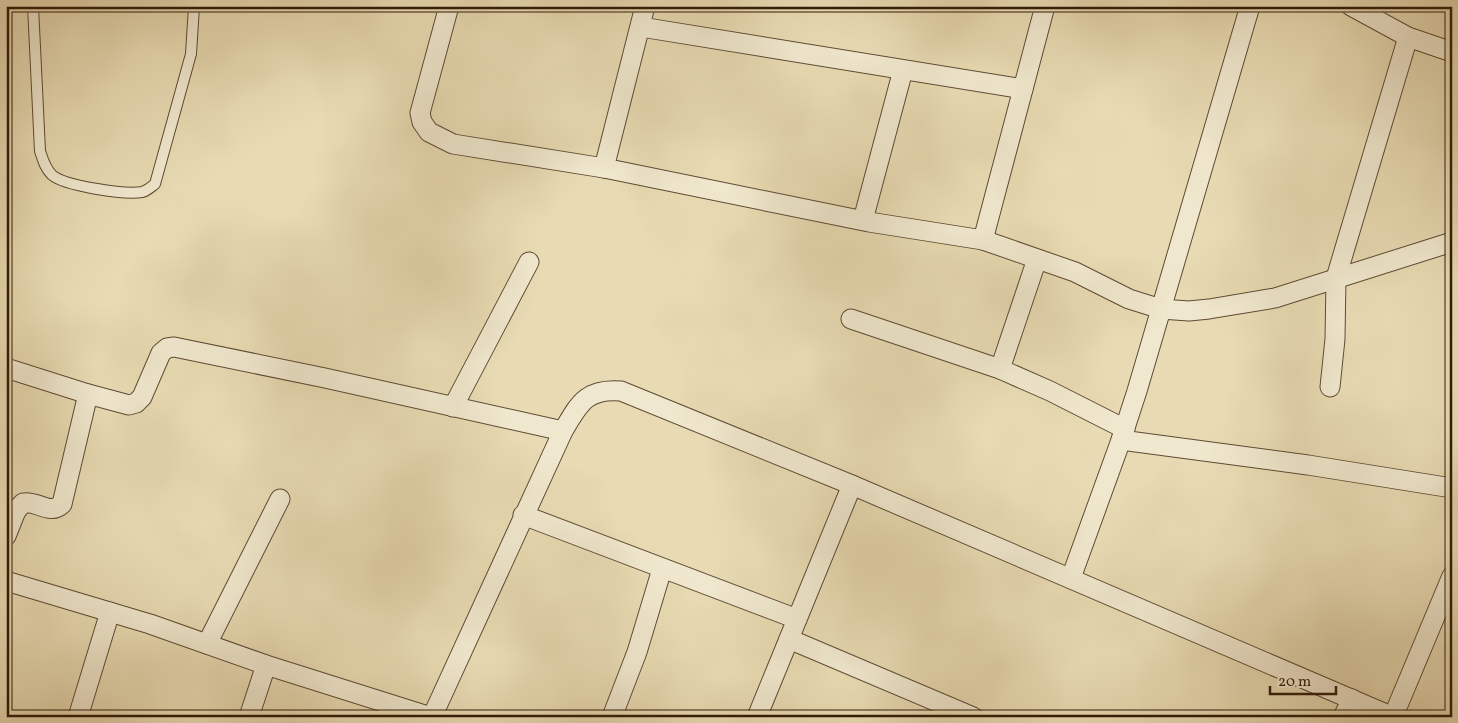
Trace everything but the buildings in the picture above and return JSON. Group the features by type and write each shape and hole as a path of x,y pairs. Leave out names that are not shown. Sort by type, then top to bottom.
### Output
{"street":[{"path":"449,6 420,113 422,122 429,132 453,144 604,168 863,220 983,240 1075,272 1129,299 1161,309 1209,310 1275,298 1452,242"},
{"path":"604,168 645,6"},
{"path":"983,240 1045,6"},
{"path":"1071,578 1123,435 1250,6"},
{"path":"1351,6 1408,37 1452,52"},
{"path":"641,27 1023,89"},
{"path":"1330,387 1335,339 1336,278 1408,37"},
{"path":"863,220 903,70"},
{"path":"1000,369 1037,259"},
{"path":"453,406 529,262"},
{"path":"851,319 1000,369 1050,391 1123,435 1452,488"},
{"path":"6,368 129,405 136,403 145,392 161,353 167,348 174,347 562,431"},
{"path":"6,581 150,624 266,665 432,717 562,431 577,408 587,398 597,392 606,390 621,391 852,485 1393,717 1452,576"},
{"path":"6,536 16,511 23,503 28,502 55,509 62,504 88,394"},
{"path":"757,717 852,485"},
{"path":"207,644 280,499"},
{"path":"523,515 797,619"},
{"path":"612,717 636,652 662,569"},
{"path":"78,717 110,612"},
{"path":"789,639 973,717"},
{"path":"249,717 266,665"},
{"path":"1344,717 1352,699"}],"lane":[{"path":"33,6 40,151 46,168 53,176 77,186 132,193 143,192 154,184 191,54 194,6"}]}
